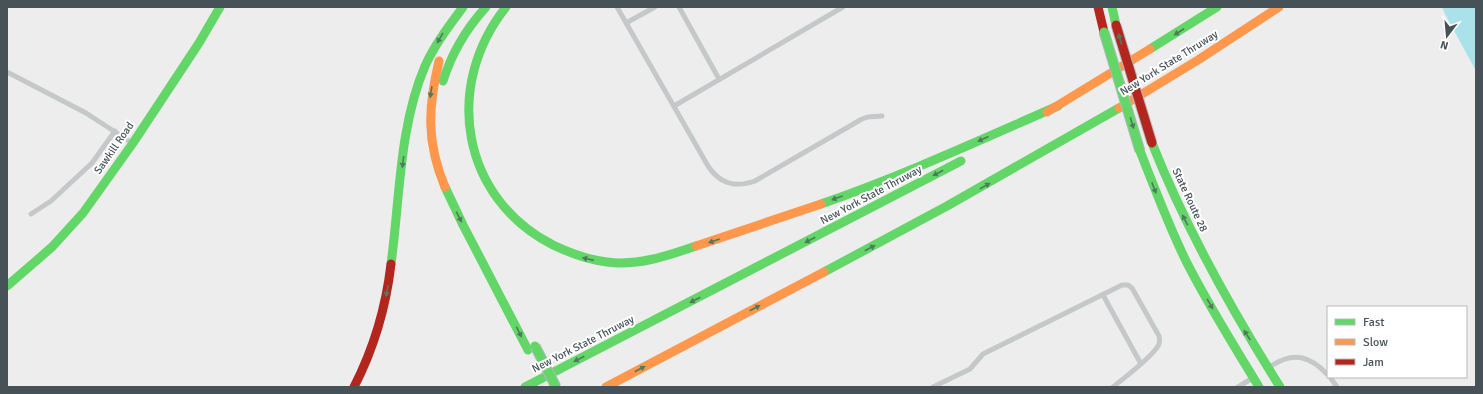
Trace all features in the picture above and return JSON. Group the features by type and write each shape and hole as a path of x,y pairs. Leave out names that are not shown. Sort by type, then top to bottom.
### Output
{"main road":[{"name":"Sawkill Road","path":"7,286 52,247 75,222 100,190 199,43 220,7"},
{"path":"354,387 361,374 377,334 384,308 390,273 405,147 411,110 416,92 438,41 463,7"},
{"path":"471,7 454,30 446,45 434,78 429,113 433,149 445,188 531,348 556,387"},
{"path":"486,7 462,37 443,80 439,110 443,158 451,181 531,348 547,387"},
{"path":"506,7 493,24 485,38 479,51 470,82 469,126 476,158 491,189 502,205 528,231 561,250 601,262 640,262 660,258 802,211 928,163 1058,106"},
{"name":"State Route 28","path":"1098,7 1104,32 1140,151 1163,210 1184,257 1227,335 1260,372 1280,387"},
{"name":"State Route 28","path":"1112,7 1116,25 1160,166 1213,275 1241,325 1260,372 1259,387"},
{"name":"New York State Thruway","path":"980,150 1058,106 1217,7"},
{"name":"New York State Thruway","path":"606,387 916,224 1022,165 1138,97 1279,7"},
{"name":"New York State Thruway","path":"525,387 900,194 966,158"}],"lane":[{"path":"617,7 713,173 720,179 738,185 755,181 862,119 882,116"},
{"path":"626,23 655,7"},
{"path":"679,7 719,79"},
{"path":"674,106 843,7"},
{"path":"7,72 62,100 133,143"},
{"path":"31,214 51,201 92,163 115,131"},
{"path":"933,387 970,369 983,354 1122,285 1128,285 1132,288 1160,336 1160,341 1158,346 1141,364 1113,387"},
{"path":"1103,295 1141,364"},
{"path":"1238,387 1260,372 1286,358 1304,358 1313,361 1327,374"},
{"path":"1330,378 1337,387"}],"water":[{"path":"1442,7 1476,7 1476,71 1445,14"}],"traffic: fast":[{"path":"7,286 52,247 83,213 133,143 199,43 220,7"},
{"path":"391,264 405,138 416,89 433,50 442,35 463,7"},
{"path":"443,81 460,41 486,7"},
{"path":"506,7 486,38 474,71 469,105 471,138 481,170 498,199 522,225 553,245 593,260 630,263 663,257 696,246"},
{"path":"1112,7 1116,25"},
{"path":"1150,49 1217,7"},
{"path":"1104,32 1140,151"},
{"path":"821,204 911,170 1058,106"},
{"path":"824,272 947,206 1119,108"},
{"path":"1152,143 1179,206 1210,268 1280,387"},
{"path":"1140,151 1168,222 1195,279 1259,387"},
{"path":"525,387 961,161"},
{"path":"445,187 463,225 528,350"},
{"path":"535,346 556,387"}],"traffic: slow":[{"path":"1119,108 1198,60 1279,7"},
{"path":"1047,112 1150,49"},
{"path":"439,61 431,109 431,124 434,155 445,187"},
{"path":"696,246 821,204"},
{"path":"606,387 824,272"}],"traffic: jam":[{"path":"1098,7 1104,32"},
{"path":"1116,25 1152,143"},
{"path":"354,387 368,357 378,327 386,296 391,264"}]}
